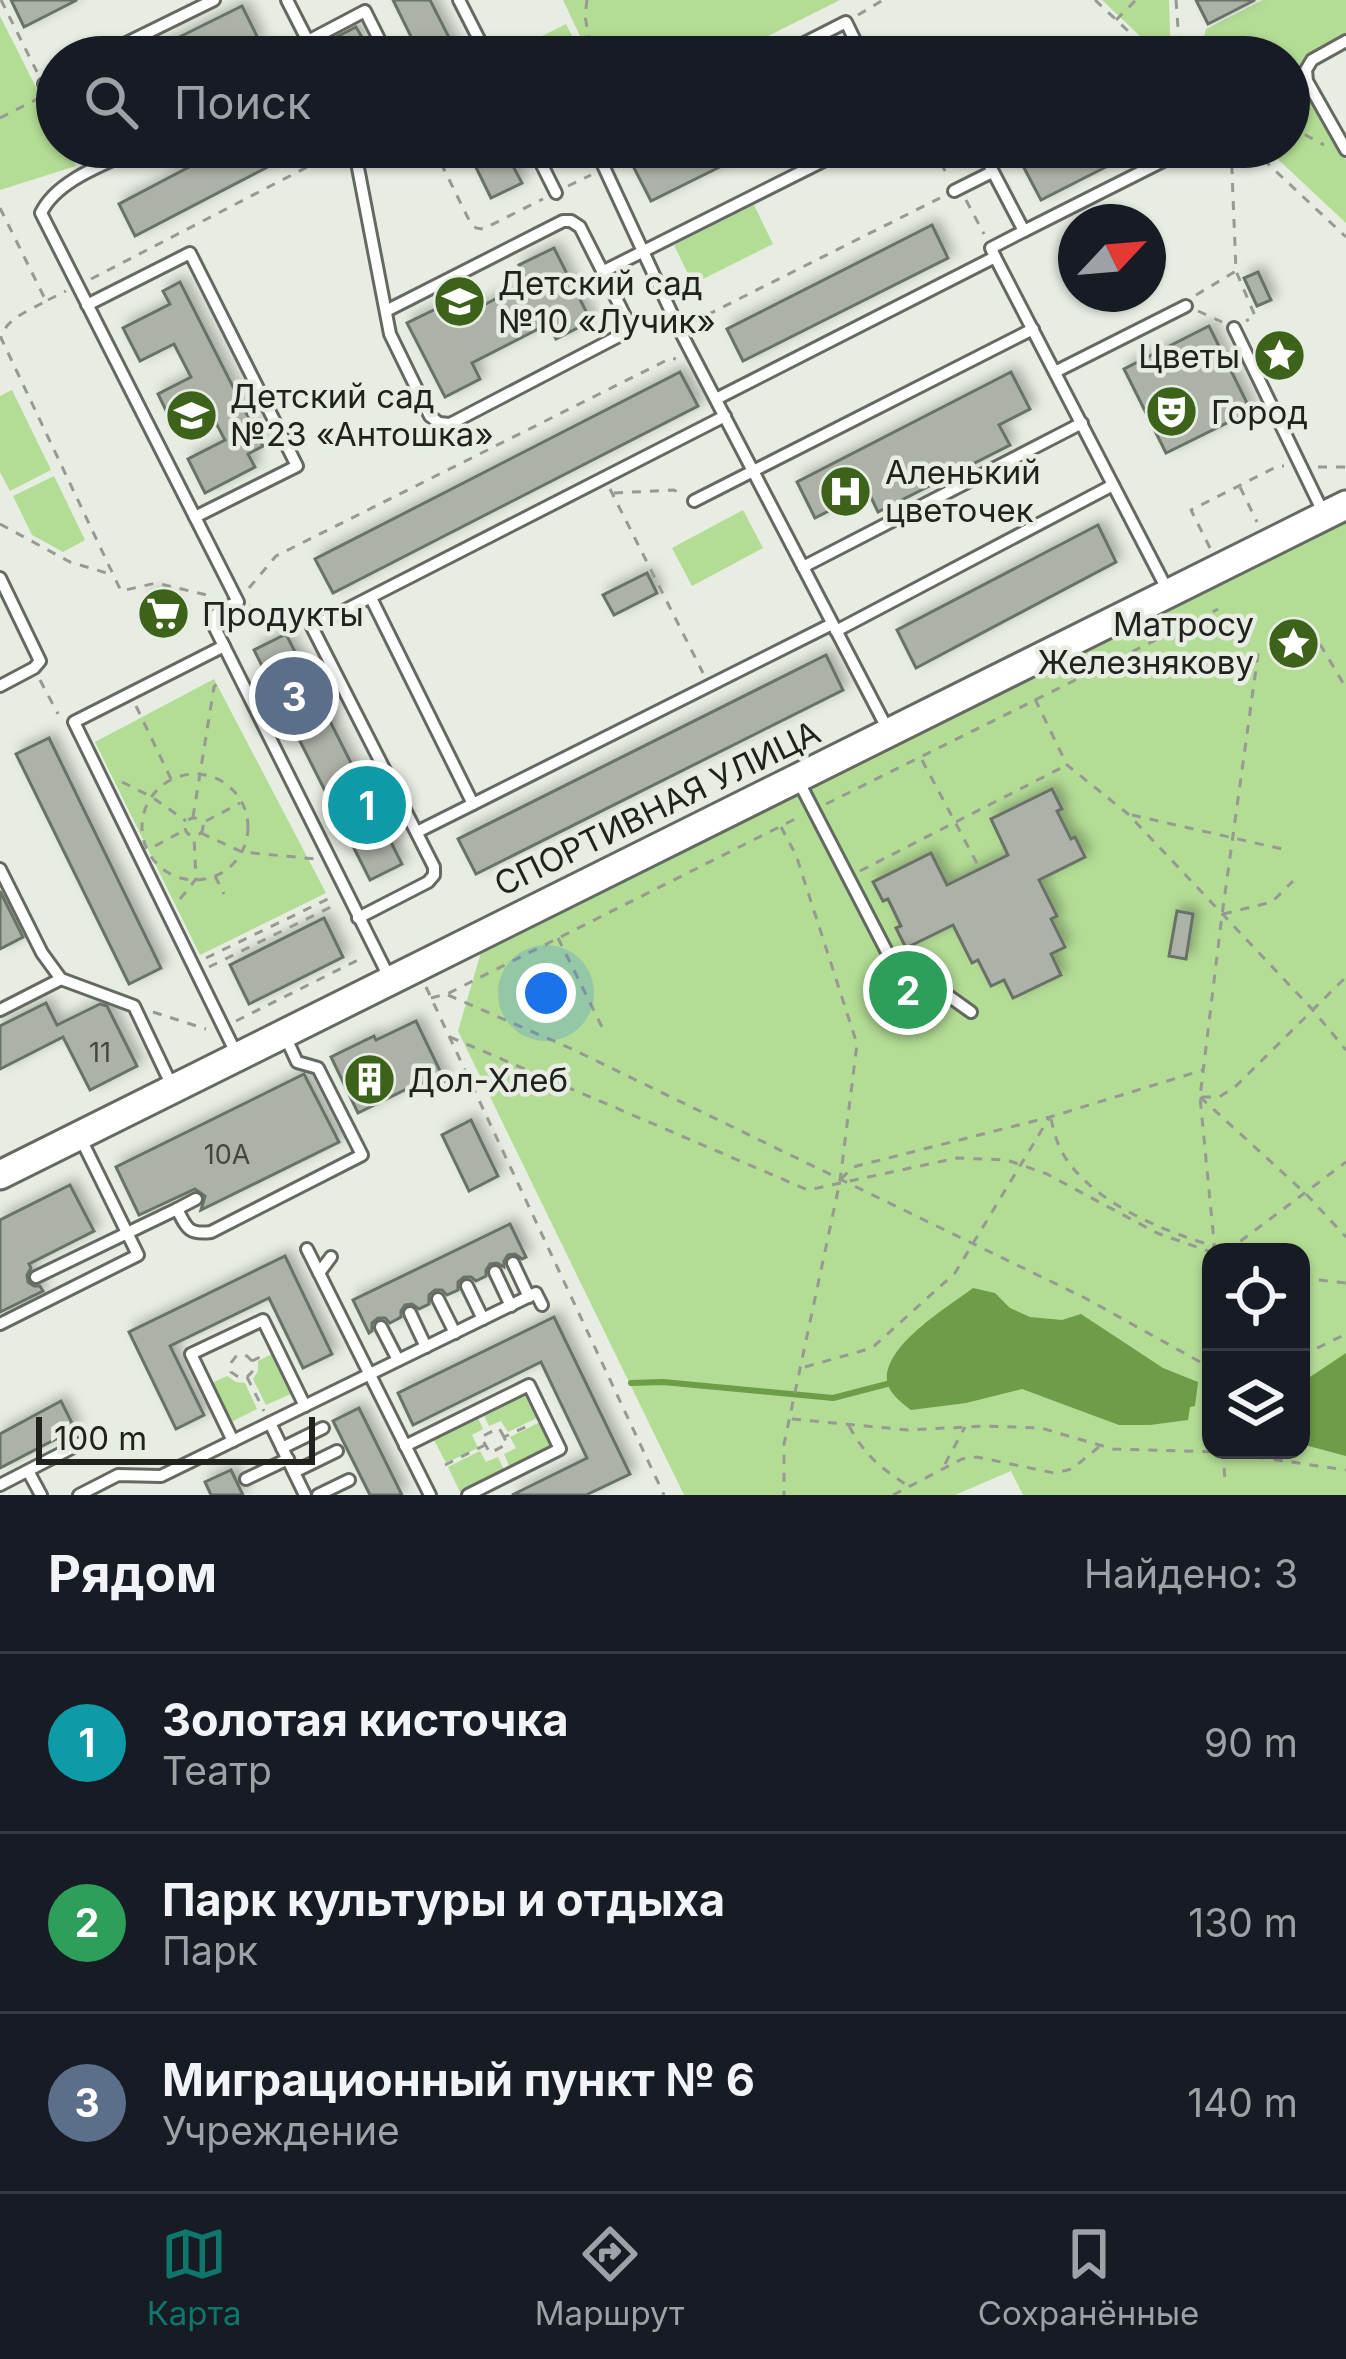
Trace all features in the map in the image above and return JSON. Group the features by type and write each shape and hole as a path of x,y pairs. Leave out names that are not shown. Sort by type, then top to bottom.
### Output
{"street":[{"name":"СПОРТИВНАЯ УЛИЦА","path":"0,1174 174,1089 230,1040 284,1034 1336,510"}],"lane":[{"path":"141,36 214,0"},
{"path":"287,0 305,36"},
{"path":"459,0 477,36"},
{"path":"318,36 365,11 378,36"},
{"path":"819,36 846,22 853,36"},
{"path":"1310,63 1346,41"},
{"path":"1310,86 1346,150"},
{"path":"101,168 59,190 40,213 238,602 218,611 214,626 391,980"},
{"path":"358,168 390,334 430,416 439,423 450,424 627,331 628,322 580,227 572,221 562,221 386,311"},
{"path":"544,168 556,193"},
{"path":"604,168 679,329 890,734"},
{"path":"602,272 809,168"},
{"path":"990,168 1024,231"},
{"path":"716,399 1149,168"},
{"path":"957,189 992,172"},
{"path":"993,252 1169,592"},
{"path":"87,305 190,253 297,466 195,518"},
{"path":"1055,371 1186,306"},
{"path":"1234,328 1300,466 1336,510"},
{"path":"694,501 1033,329"},
{"path":"358,917 428,882 434,866 312,627 725,416"},
{"path":"803,567 1082,423"},
{"path":"417,832 1113,484"},
{"path":"0,578 40,661 0,686"},
{"path":"371,598 473,804"},
{"path":"224,646 74,722 230,1040"},
{"path":"798,779 887,952 970,1012"},
{"path":"0,869 42,953 61,979 134,1006 174,1089"},
{"path":"0,1010 61,979"},
{"path":"177,1209 186,1227 197,1234 211,1232 362,1155 318,1068 297,1062 284,1034"},
{"path":"0,1324 138,1255 79,1136"},
{"path":"36,1277 196,1199"},
{"path":"307,1249 430,1495"},
{"path":"319,1273 331,1257"},
{"path":"513,1263 529,1297"},
{"path":"495,1272 511,1306"},
{"path":"467,1286 483,1319"},
{"path":"79,1495 118,1475 160,1476 536,1293 542,1305"},
{"path":"438,1300 455,1333"},
{"path":"410,1313 426,1347"},
{"path":"233,1441 191,1354 262,1320 305,1406"},
{"path":"382,1327 398,1360"},
{"path":"406,1446 529,1385 560,1449 468,1495"},
{"path":"270,1423 303,1491 284,1495"},
{"path":"246,1479 323,1428"},
{"path":"0,1485 89,1439"},
{"path":"294,1472 337,1451"},
{"path":"28,1471 40,1495"},
{"path":"318,1495 349,1480"}],"path":[{"path":"2,0 36,68"},
{"path":"587,0 588,36"},
{"path":"865,11 868,0"},
{"path":"846,22 884,0"},
{"path":"1095,0 1133,36"},
{"path":"1116,20 1136,0"},
{"path":"1177,0 1179,36"},
{"path":"0,118 36,99"},
{"path":"1310,138 1327,147"},
{"path":"305,168 46,301 10,322 1,338 121,591 156,583 238,602 312,627"},
{"path":"444,168 470,222 483,229 604,168"},
{"path":"945,168 993,252"},
{"path":"1229,168 1236,271 1256,316 1234,328 1186,306 1199,292 1236,271"},
{"path":"1272,168 1346,237"},
{"path":"679,329 957,189"},
{"path":"0,208 46,301"},
{"path":"238,602 277,556 670,358 696,362"},
{"path":"1212,553 1190,510 1278,466 1346,466"},
{"path":"604,476 709,686"},
{"path":"1239,485 1261,529"},
{"path":"612,493 674,490 694,501"},
{"path":"0,524 70,562 112,574"},
{"path":"431,998 1218,608"},
{"path":"1321,644 1346,688"},
{"path":"1212,1243 1200,1097 1259,647"},
{"path":"194,817 214,687 232,664"},
{"path":"34,668 57,712"},
{"path":"130,694 171,779"},
{"path":"1035,698 1067,765 1128,814 1346,1050"},
{"path":"922,760 980,869"},
{"path":"848,877 1067,765"},
{"path":"98,772 152,797 186,821"},
{"path":"202,774 222,781 241,802 248,829 242,852 215,876 196,879 172,874 148,850 142,825 147,805 171,779 202,774"},
{"path":"202,822 241,802"},
{"path":"1128,814 1282,849"},
{"path":"186,821 194,817"},
{"path":"194,817 202,822"},
{"path":"185,830 186,821"},
{"path":"201,832 202,822"},
{"path":"781,826 796,855 857,1044 841,1182 784,1444 784,1495"},
{"path":"148,850 185,830"},
{"path":"185,830 194,836"},
{"path":"201,832 242,852 330,860"},
{"path":"194,836 201,832"},
{"path":"168,914 196,879 194,836"},
{"path":"215,876 224,894"},
{"path":"1222,915 1272,902 1293,881"},
{"path":"195,969 284,934 347,895"},
{"path":"195,969 347,895"},
{"path":"558,938 604,1031"},
{"path":"134,1006 230,1040 375,951"},
{"path":"1200,1097 1219,1097 1235,1088 1346,977"},
{"path":"423,980 664,1495"},
{"path":"447,994 572,1049 1085,1298 1202,1363"},
{"path":"450,1037 808,1190 957,1158 991,1158 1047,1174 1156,1234 1202,1247"},
{"path":"841,1182 853,1168 1050,1117 1203,1070"},
{"path":"1200,1097 1346,1237"},
{"path":"801,1371 872,1348 955,1273 1050,1117"},
{"path":"1050,1117 1059,1148 1091,1185 1134,1215 1202,1245"},
{"path":"1238,1243 1346,1162"},
{"path":"1310,1279 1346,1283"},
{"path":"1310,1352 1346,1334"},
{"path":"247,1377 270,1423"},
{"path":"504,1437 544,1417"},
{"path":"790,1418 908,1430 1041,1428 1101,1446 1202,1450"},
{"path":"848,1424 875,1464 909,1486"},
{"path":"944,1466 965,1427"},
{"path":"499,1428 504,1437 507,1444 490,1453 481,1437 499,1428"},
{"path":"445,1466 485,1445"},
{"path":"893,1495 962,1459 977,1457 1054,1473 1072,1468 1101,1446"},
{"path":"1224,1459 1225,1481"},
{"path":"1278,1459 1346,1469"}],"shaded area":[{"path":"563,0 840,0 768,36 580,36"},
{"path":"1102,0 1169,0 1170,36 1140,36"},
{"path":"1263,0 1346,0 1346,37 1310,57 1310,36 1204,36 1206,29"},
{"path":"0,16 36,87 36,168 70,168 0,190"},
{"path":"566,24 572,36 542,36"},
{"path":"1310,97 1346,160 1346,223 1287,168 1310,168"},
{"path":"754,205 773,244 693,284 674,245"},
{"path":"12,390 51,470 10,491 0,472 0,396"},
{"path":"54,476 85,540 63,552 32,535 13,496"},
{"path":"743,510 763,548 692,586 672,548"},
{"path":"1346,517 1346,1495 1023,1495 1011,1471 955,1495 684,1495 458,1031 482,949"},
{"path":"214,679 326,893 200,955 95,742"},
{"path":"973,1288 995,1293 1010,1308 1030,1317 1062,1320 1081,1314 1163,1368 1198,1382 1188,1420 1119,1425 1022,1389 911,1410 890,1389 889,1367 906,1341"},
{"path":"274,1353 293,1393 266,1405 253,1379 258,1361"},
{"path":"1346,1353 1346,1456 1310,1446 1310,1377"},
{"path":"227,1376 245,1383 257,1409 229,1423 210,1384"},
{"path":"527,1391 539,1417 508,1432 501,1421 489,1426 483,1413"},
{"path":"477,1416 483,1429 472,1435 478,1448 446,1463 433,1438"},
{"path":"542,1421 554,1446 510,1468 504,1454 516,1448 510,1437"},
{"path":"480,1451 486,1462 498,1457 504,1470 460,1492 448,1467"}],"building":[{"path":"11,0 77,0 24,27"},
{"path":"393,0 430,0 448,36 411,36"},
{"path":"1196,0 1255,0 1208,24"},
{"path":"242,6 257,36 181,36"},
{"path":"356,27 361,36 339,36"},
{"path":"187,168 266,168 135,236 119,204"},
{"path":"476,168 514,168 522,183 491,198"},
{"path":"634,168 718,168 651,201"},
{"path":"1024,168 1104,168 1041,200"},
{"path":"932,225 948,258 743,361 727,329"},
{"path":"554,248 591,321 556,339 548,324 472,363 480,379 445,397 407,323 442,306 451,322 528,282 519,265"},
{"path":"1258,272 1271,300 1257,306 1244,278"},
{"path":"180,282 263,446 248,454 255,467 205,493 188,459 225,440 208,408 173,425 158,394 191,377 174,344 140,361 123,328 170,304 163,291"},
{"path":"1209,326 1251,411 1166,453 1124,369"},
{"path":"680,372 698,406 333,593 315,559"},
{"path":"1011,372 1030,409 999,425 1010,445 878,512 868,491 815,518 797,482"},
{"path":"1098,525 1116,562 916,668 897,630"},
{"path":"647,573 657,593 614,615 603,595"},
{"name":"Продукты","path":"158,594 175,612 173,628 162,633 145,601"},
{"path":"286,634 402,864 370,880 254,650"},
{"path":"826,655 843,690 476,874 458,839"},
{"path":"49,738 161,968 129,984 16,754"},
{"path":"1052,789 1062,809 1057,811 1085,857 1039,880 1057,916 1051,919 1065,947 1051,954 1061,975 1013,998 1004,980 991,986 978,960 972,963 953,925 906,948 888,899 883,901 873,882 931,853 947,885 1008,855 991,819"},
{"path":"0,891 23,937 0,949"},
{"path":"1177,911 1193,914 1186,959 1169,956"},
{"path":"324,918 343,957 249,1004 230,965"},
{"path":"46,1003 57,1025 100,1004 107,1006 137,1066 90,1090 63,1037 0,1069 0,1026"},
{"path":"416,1021 445,1081 420,1093 415,1085 358,1113 331,1057"},
{"path":"304,1074 339,1142 201,1210 205,1196 195,1189 139,1215 116,1167"},
{"path":"471,1120 498,1176 469,1191 442,1135"},
{"path":"70,1185 94,1231 29,1264 28,1282 43,1291 0,1312 0,1220"},
{"path":"510,1224 526,1257 508,1255 504,1267 490,1264 486,1276 476,1281 464,1277 458,1290 447,1295 435,1290 429,1304 419,1309 405,1305 401,1317 390,1323 378,1318 369,1333 353,1300"},
{"path":"285,1256 332,1354 303,1368 269,1298 170,1346 204,1415 176,1429 129,1332"},
{"path":"554,1317 630,1474 586,1495 512,1495 587,1458 541,1362 413,1425 398,1393"},
{"path":"61,1401 75,1429 0,1468 0,1434"},
{"path":"359,1408 402,1495 370,1495 333,1421"},
{"path":"231,1470 243,1495 211,1495 205,1482"}],"waterway":[{"path":"631,1383 833,1398 887,1384"}],"place":[{"name":"Детский сад №10 «Лучик»","path":"459,302"},
{"name":"Цветы","path":"1279,356"},
{"name":"Город","path":"1172,412"},
{"name":"Детский сад №23 «Антошка»","path":"191,415"},
{"name":"Аленький цветочек","path":"846,491"},
{"name":"Продукты","path":"163,614"},
{"name":"Матросу Железнякову","path":"1293,643"},
{"name":"Миграционный пункт № 6","path":"294,696"},
{"name":"Золотая кисточка","path":"367,805"},
{"name":"Парк культуры и отдыха","path":"908,990"},
{"name":"Дол-Хлеб","path":"369,1080"}]}
